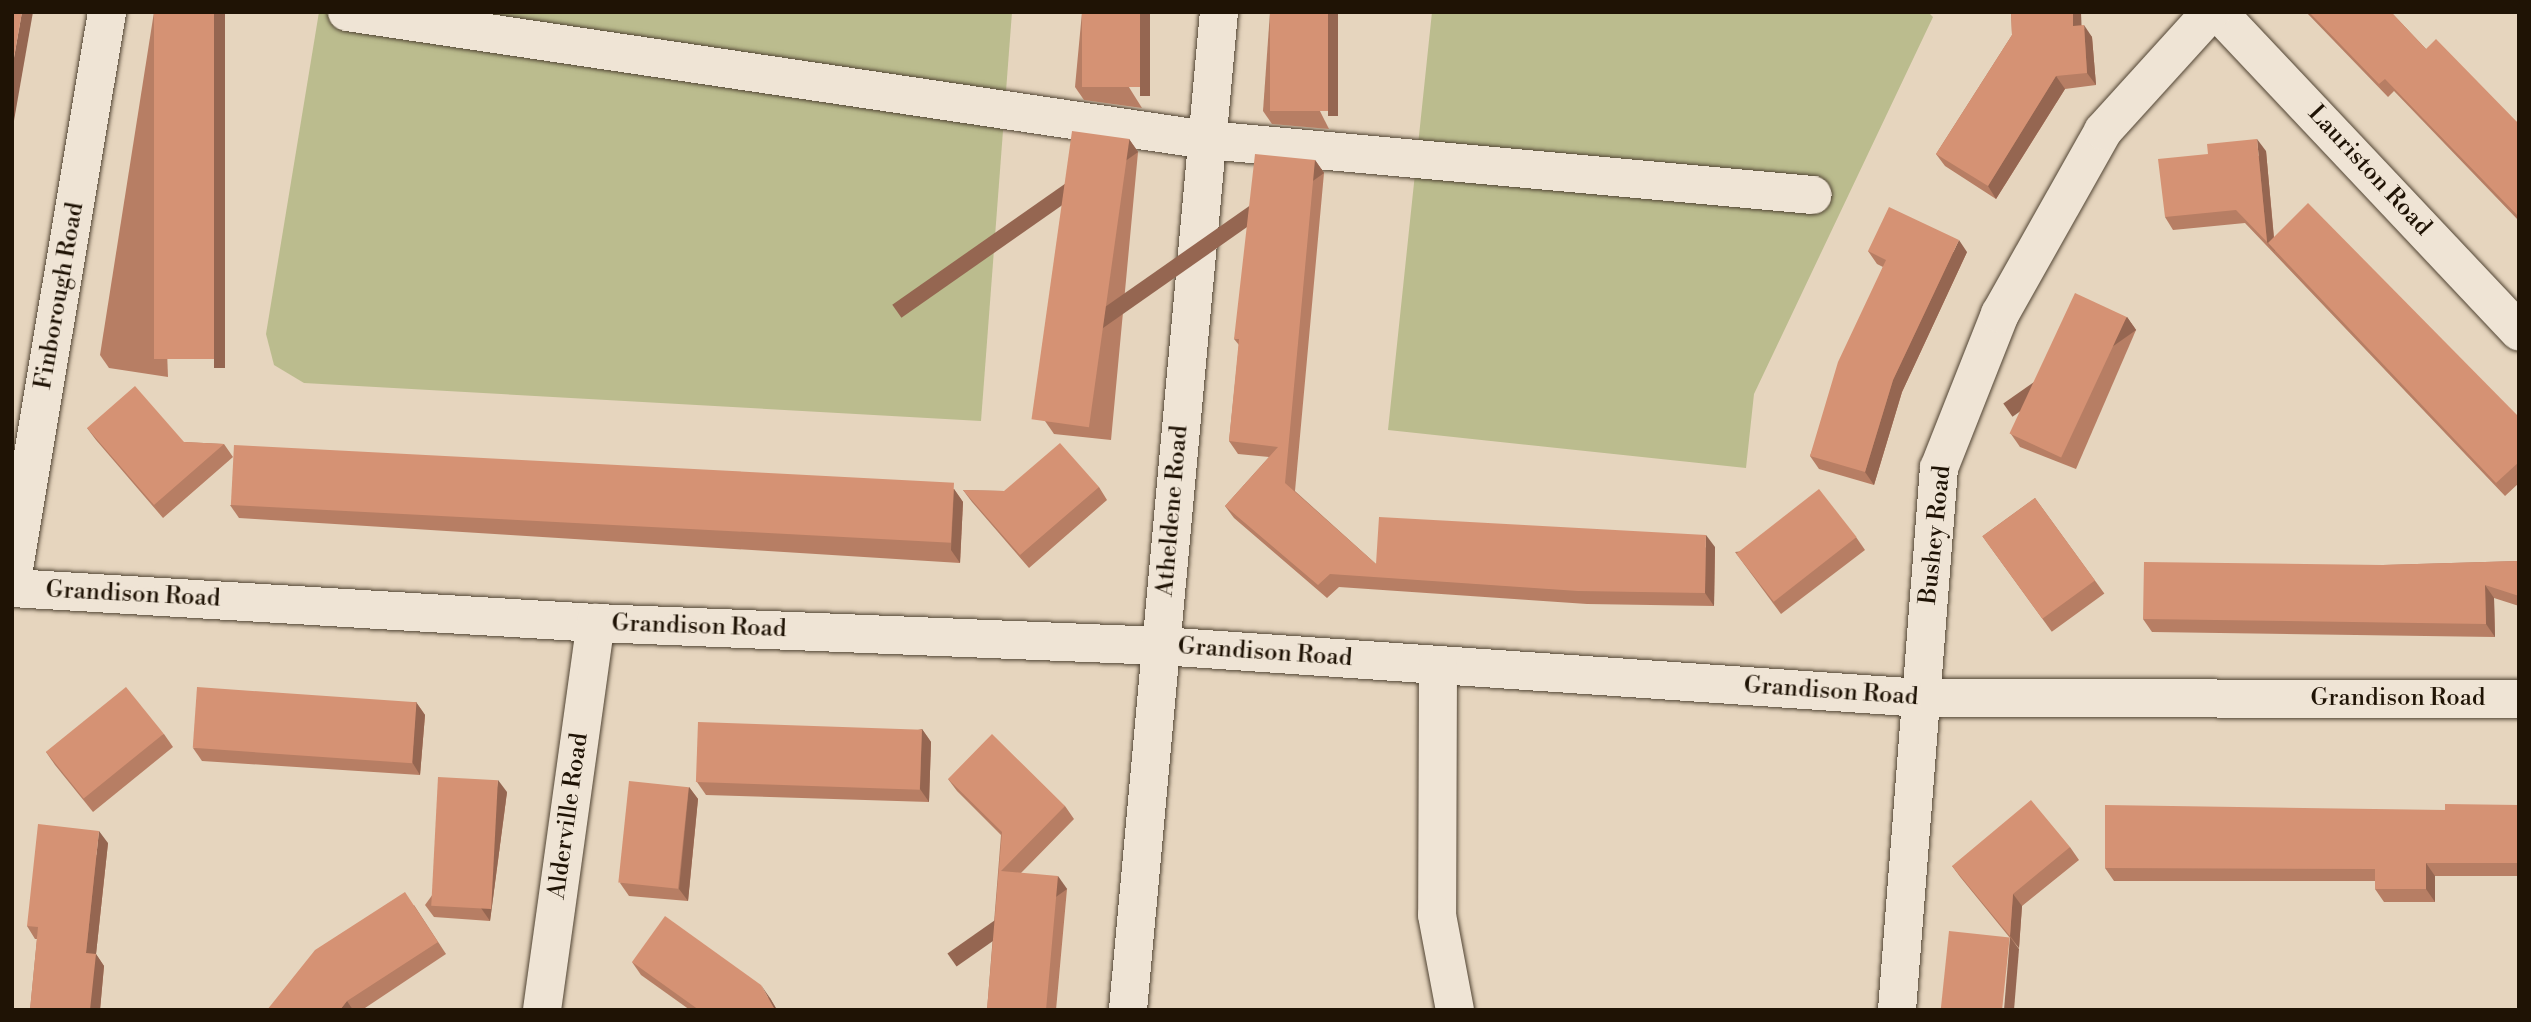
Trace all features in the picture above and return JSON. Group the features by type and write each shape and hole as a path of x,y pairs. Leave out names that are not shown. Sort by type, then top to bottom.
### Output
{"street":[{"name":"Finborough Road","path":"12,580 107,12"},
{"path":"347,12 1207,141 1813,195"},
{"name":"Atheldene Road","path":"1128,1010 1219,12"},
{"name":"Bushey Road","path":"1897,1010 1939,468 2000,314 2102,131 2211,12"},
{"name":"Lauriston Road","path":"2218,12 2519,331"},
{"name":"Grandison Road","path":"12,588 596,623 1161,646 1922,698 2519,699"},
{"name":"Alderville Road","path":"542,1010 596,623"},
{"path":"1438,665 1437,915 1455,1010"}],"green space":[{"path":"319,12 1012,12 981,421 304,383 274,365 266,334"},
{"path":"1432,12 1928,12 1933,17 1754,394 1746,468 1388,430"}],"building":[{"path":"12,12 22,12 12,69"},
{"path":"154,12 214,12 214,359 154,359"},
{"path":"1082,12 1140,12 1140,87 1082,87"},
{"path":"1270,12 1328,12 1328,111 1270,111"},
{"path":"2011,12 2073,12 2073,26 2084,25 2087,73 2056,76 1988,186 1936,154 2012,35"},
{"path":"2309,12 2391,12 2426,49 2436,39 2519,124 2519,217 2385,79 2379,84"},
{"path":"1072,131 1129,139 1089,427 1032,419"},
{"path":"2257,139 2267,242 2236,210 2165,217 2158,159 2208,154 2207,144"},
{"path":"1255,154 1315,160 1285,483 1376,564 1379,517 1706,535 1705,593 1578,591 1330,574 1318,585 1225,506 1278,447 1229,441 1239,339 1234,339"},
{"path":"2308,203 2519,417 2519,462 2496,483 2268,243"},
{"path":"1889,207 1959,240 1893,380 1865,472 1810,456 1838,362 1886,260 1868,251"},
{"path":"2075,293 2127,317 2061,458 2009,433"},
{"path":"135,386 184,442 224,444 154,505 87,428"},
{"path":"1060,443 1099,487 1020,555 963,490 1004,491"},
{"path":"234,445 954,483 951,543 231,505"},
{"path":"1819,489 1857,537 1774,602 1736,554"},
{"path":"2035,498 2095,581 2042,619 1982,536"},
{"path":"2519,561 2519,596 2485,585 2486,624 2143,619 2144,562 2383,565"},
{"path":"126,687 164,734 84,798 46,752"},
{"path":"197,687 416,702 412,763 193,748"},
{"path":"698,722 922,730 920,790 696,782"},
{"path":"992,734 1065,806 1001,871 1058,876 1046,1010 987,1010 1002,832 948,779"},
{"path":"438,777 498,780 491,909 431,906"},
{"path":"629,781 689,787 678,889 618,882"},
{"path":"2031,800 2070,847 2013,894 2010,936 1952,866"},
{"path":"2445,804 2519,805 2519,863 2426,863 2426,889 2375,889 2375,869 2105,868 2105,805 2445,810"},
{"path":"38,824 99,831 86,953 96,954 90,1010 30,1010 38,927 27,926"},
{"path":"405,892 438,942 347,1001 340,1010 267,1010 315,950"},
{"path":"665,916 761,985 775,1010 699,1010 632,962"},
{"path":"1949,931 2010,937 2002,1010 1941,1010"}]}
